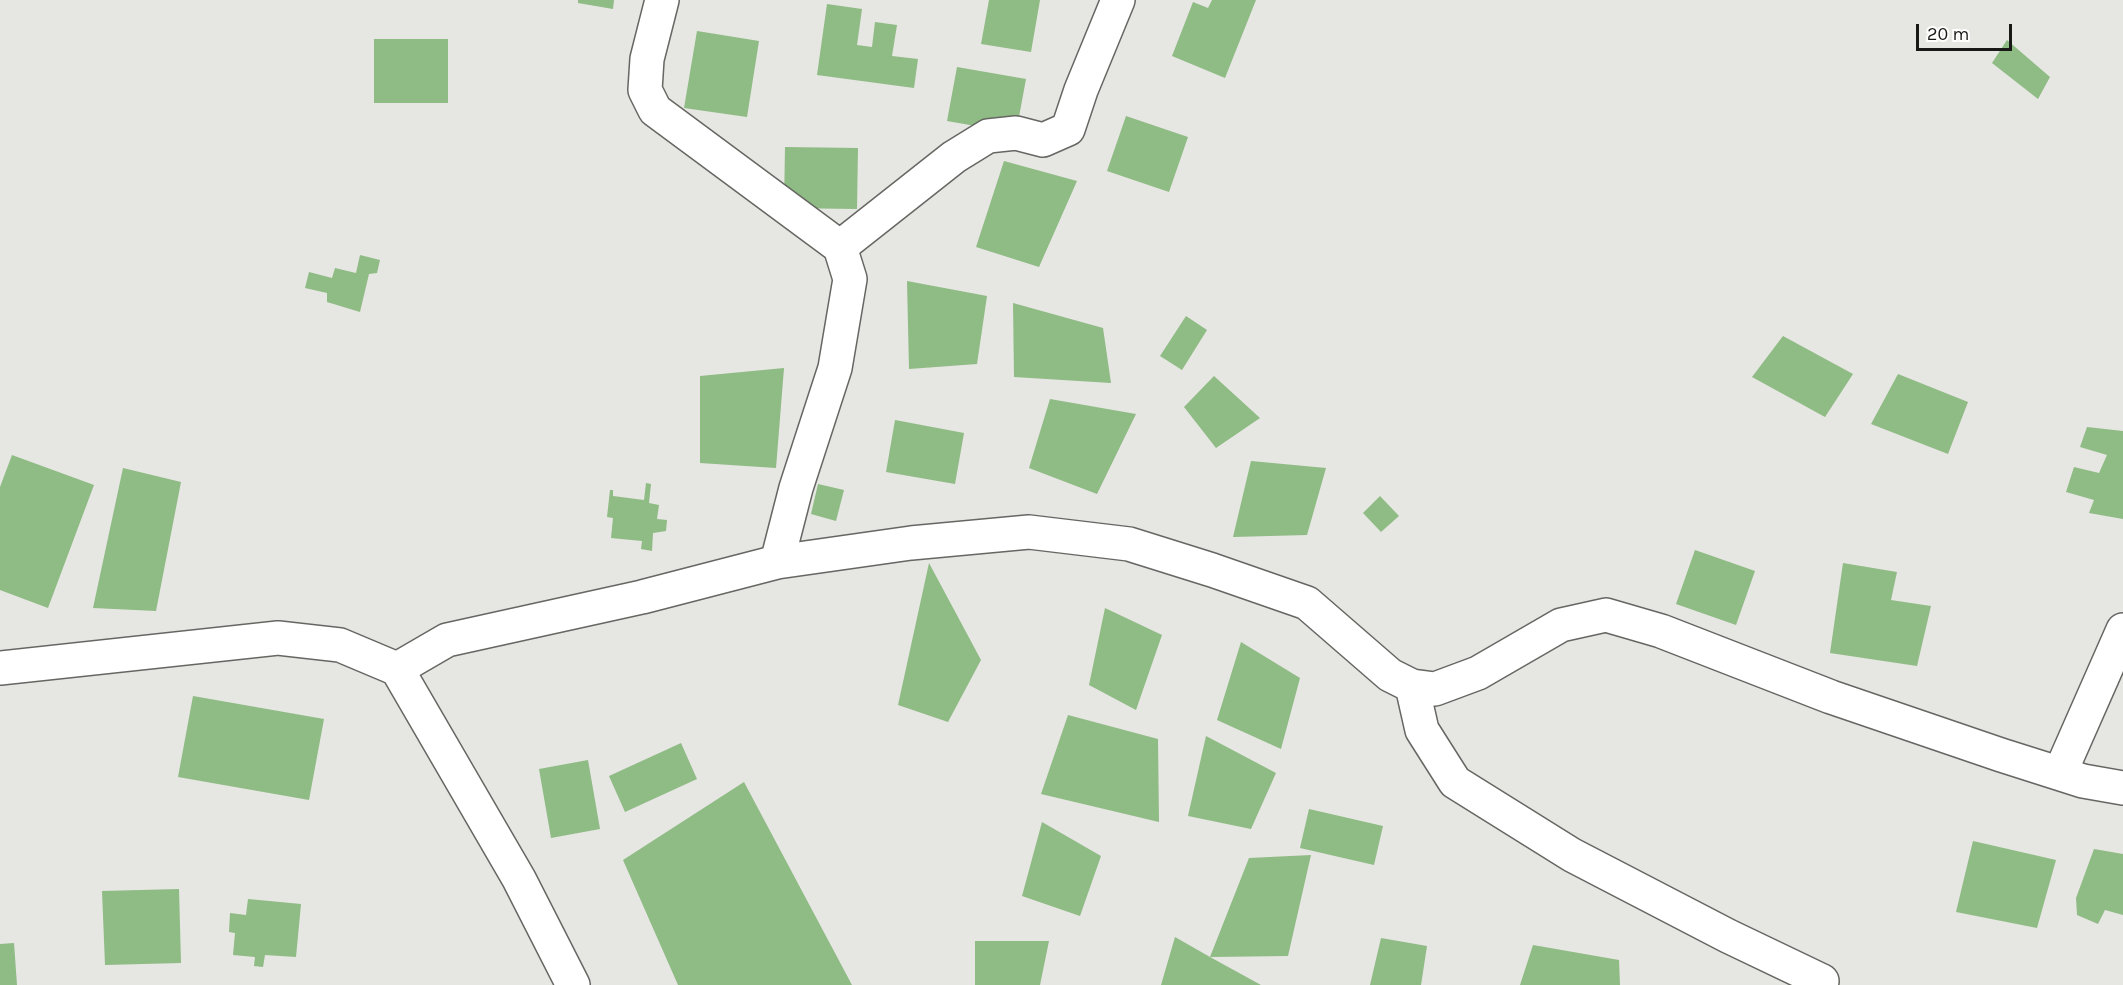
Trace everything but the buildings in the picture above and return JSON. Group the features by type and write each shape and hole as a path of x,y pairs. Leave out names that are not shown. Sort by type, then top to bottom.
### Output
{"street":[{"path":"662,0 647,59 645,90 655,110 840,247 850,279 835,368 796,488 777,562"},
{"path":"840,247 954,157 988,136 1016,133 1043,140 1068,129 1081,90 1118,0"},
{"path":"397,669 447,640 631,599 777,562 911,543 1029,532 1129,544 1307,603 1390,675 1412,686 1435,689 1478,673 1561,625 1606,615 1661,631 1831,697 2083,781 2123,788"},
{"path":"2060,773 2123,630"},
{"path":"0,668 278,639 340,645 397,669 519,879 573,985"},
{"path":"1412,686 1422,730 1455,782 1572,855 1728,936 1822,981"}]}
